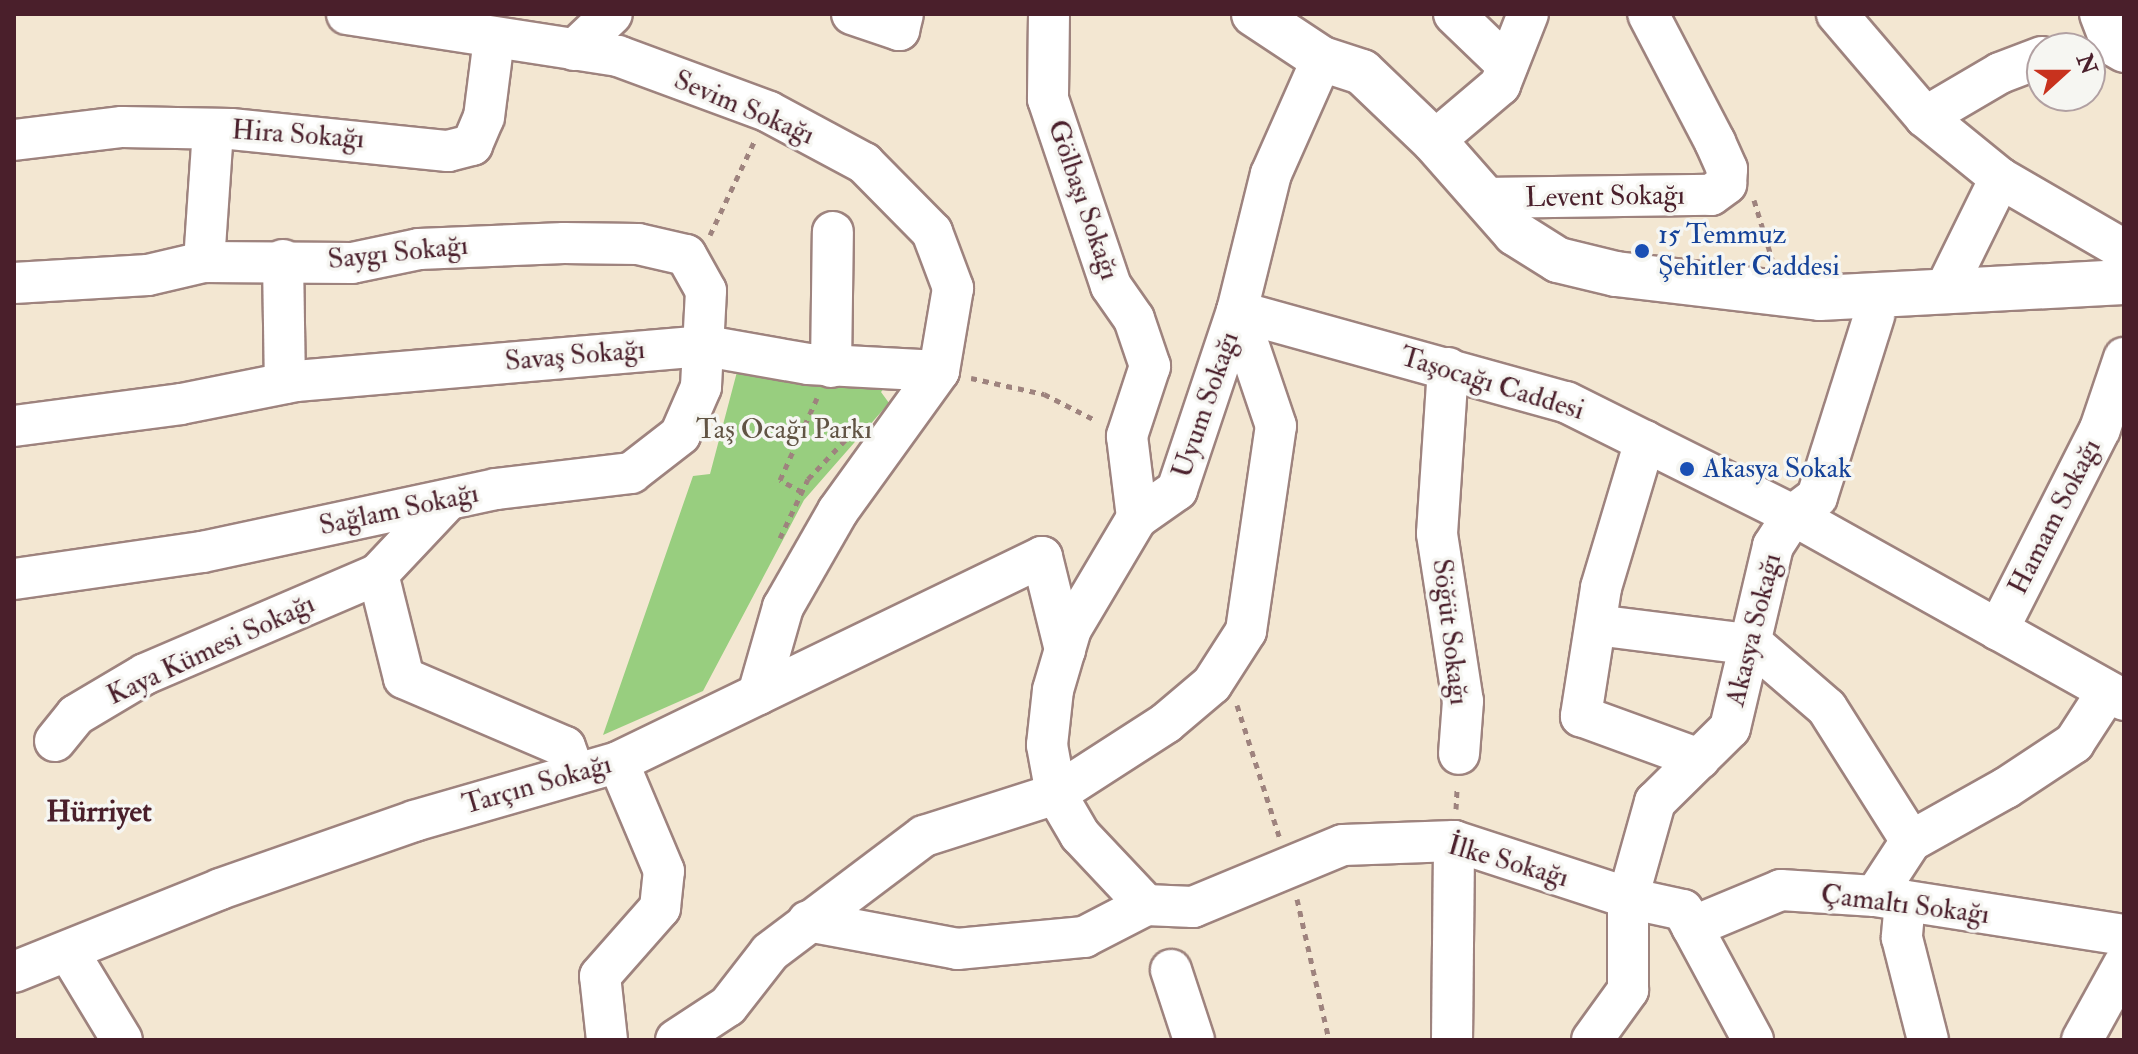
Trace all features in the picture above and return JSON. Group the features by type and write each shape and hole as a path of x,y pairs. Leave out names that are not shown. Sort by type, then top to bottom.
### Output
{"main road":[{"path":"1254,14 1322,59 1362,72 1434,141 1515,233 1558,260 1616,274 1820,298 2124,282"},
{"path":"1322,59 1341,87 1420,161 1500,254 1545,281 1617,296 1806,319 2009,312 2106,302 2124,295"}],"street":[{"name":"Sevim Sokağı","path":"347,14 618,56 769,112 864,163 932,232 953,288 939,371 838,511 783,607 758,694"},
{"path":"574,50 612,14"},
{"path":"852,14 899,30 903,14"},
{"name":"Gölbaşı Sokağı","path":"1049,14 1048,99 1111,286 1134,319 1150,366 1127,436 1137,518"},
{"path":"1454,14 1507,65"},
{"path":"1434,141 1500,85 1528,14"},
{"name":"Levent Sokağı","path":"1483,198 1711,195 1726,184 1727,169 1715,142 1648,14"},
{"path":"1837,14 1925,117 2000,178 2124,250"},
{"name":"Hira Sokağı","path":"14,140 122,127 213,129 358,138 448,151 472,145 484,117 494,39"},
{"path":"676,1040 728,1006 770,952 924,836 1056,794 1166,723 1212,684 1246,631 1276,426 1237,311 1271,174 1322,59"},
{"path":"1925,117 2000,73 2026,63"},
{"path":"204,262 213,129"},
{"path":"1944,292 2000,178"},
{"path":"831,367 833,232"},
{"name":"Saygı Sokağı","path":"14,283 148,275 204,262 283,260 352,263 473,244 638,244 686,255 694,269"},
{"path":"283,260 285,383"},
{"path":"694,269 706,291 706,346"},
{"name":"Taşocağı Caddesi","path":"1237,311 1566,402 1793,515 2115,696"},
{"name":"Uyum Sokağı","path":"1146,905 1080,835 1056,794 1047,745 1053,690 1071,629 1137,518 1177,490 1237,311"},
{"name":"Akasya Sokağı","path":"1592,1040 1628,990 1628,898 1655,802 1730,728 1754,645 1773,546 1793,515 1817,497 1874,316"},
{"name":"Savaş Sokağı","path":"14,426 181,404 285,383 706,346 831,367 939,371"},
{"name":"Sağlam Sokağı","path":"14,579 202,552 445,503 496,489 631,473 680,435 701,387 706,346"},
{"name":"Hamam Sokağı","path":"1998,630 2100,429 2124,358"},
{"name":"Söğüt Sokağı","path":"1448,368 1437,534 1463,701 1459,754"},
{"path":"1645,441 1601,588 1581,716 1699,759"},
{"path":"445,503 378,574 404,678 565,747 575,774"},
{"name":"Tarçın Sokağı","path":"14,972 220,889 384,831 618,762 1042,557 1065,650"},
{"name":"Kaya Kümesi Sokağı","path":"55,741 76,715 145,674 378,574"},
{"path":"1596,625 1754,645 1827,708 1911,841"},
{"path":"1928,1040 1890,898 1911,841 2074,743 2115,696"},
{"path":"607,1040 600,976 660,908 664,871 618,762"},
{"path":"1452,1040 1454,841"},
{"name":"İlke Sokağı","path":"1146,905 1193,907 1343,845 1454,841 1628,898 1683,910 1753,1040"},
{"name":"Çamaltı Sokağı","path":"1692,927 1781,890 1890,898 2124,935"},
{"path":"808,921 957,949 1084,937 1146,905"},
{"path":"68,951 122,1040"},
{"path":"2082,1040 2124,964"},
{"path":"1171,970 1194,1040"}],"path":[{"path":"694,269 769,112"},
{"path":"1756,204 1774,265"},
{"path":"802,492 780,480 831,367"},
{"path":"939,371 1044,394 1127,436"},
{"path":"1454,841 1459,754"}],"green space":[{"name":"Taş Ocağı Parkı","path":"738,368 895,375 881,392 889,403 804,500 703,691 603,735 693,476 710,474"}],"place":[{"name":"15 Temmuz Şehitler Caddesi","path":"1642,251"},
{"name":"Akasya Sokak","path":"1687,469"}],"district":[{"name":"Hürriyet","path":"99,812"}]}
